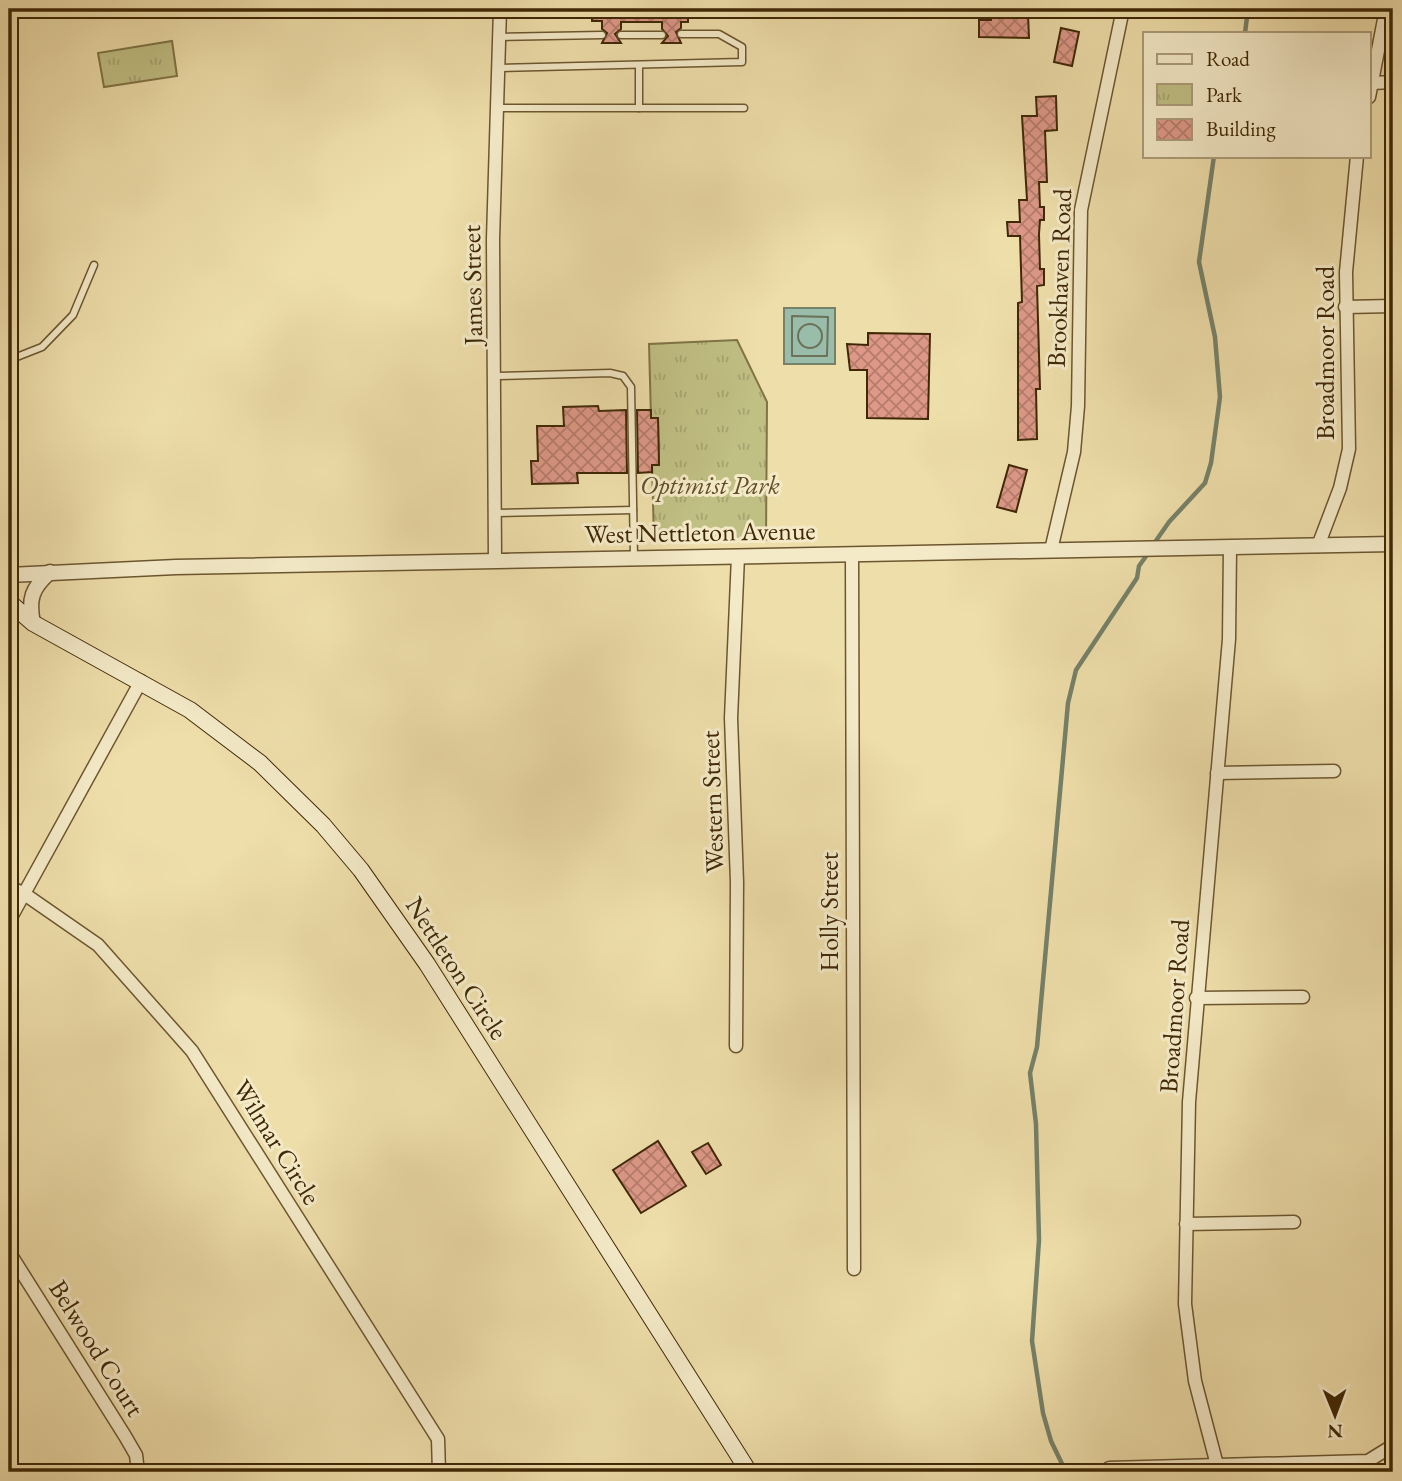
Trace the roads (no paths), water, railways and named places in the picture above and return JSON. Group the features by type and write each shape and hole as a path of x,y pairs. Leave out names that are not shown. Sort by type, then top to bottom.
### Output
{"main road":[{"name":"Nettleton Circle","path":"9,602 33,623 190,710 260,763 323,825 360,870 427,964 748,1472"}],"street":[{"name":"James Street","path":"495,561 496,376 493,239 500,9"},
{"name":"Brookhaven Road","path":"1051,550 1058,507 1074,452 1078,406 1081,210 1123,9"},
{"path":"1370,92 1387,39 1386,9"},
{"path":"1372,83 1393,82"},
{"name":"Broadmoor Road","path":"1318,546 1340,488 1349,449 1345,307 1351,200 1357,158"},
{"path":"1345,307 1393,306"},
{"name":"West Nettleton Avenue","path":"9,575 495,561 1393,544"},
{"name":"Broadmoor Road","path":"1213,1468 1195,1381 1187,1324 1186,1224 1189,1102 1229,639 1230,548"},
{"name":"Holly Street","path":"852,554 854,1269"},
{"name":"Western Street","path":"736,1046 737,882 731,718 738,556"},
{"path":"33,623 30,608 32,590 50,572"},
{"path":"9,921 141,681"},
{"path":"1217,773 1334,771"},
{"name":"Wilmar Circle","path":"9,887 23,893 98,945 192,1051 439,1439 439,1472"},
{"path":"1196,998 1303,997"},
{"path":"1186,1224 1294,1222"},
{"name":"Belwood Court","path":"9,1252 125,1436 136,1455 138,1472"},
{"path":"1109,1468 1213,1468 1368,1461 1391,1451"}],"lane":[{"path":"498,68 742,62 742,47 719,34 681,34"},
{"path":"499,37 602,35"},
{"path":"621,35 662,35"},
{"path":"639,65 639,108"},
{"path":"497,108 744,108"},
{"path":"9,360 42,347 72,315 94,265"},
{"path":"496,376 610,373 623,376 631,387 634,558"},
{"path":"495,513 633,510"}],"water":[{"path":"784,308 835,308 835,364 784,364"}],"waterway":[{"path":"1245,32 1248,9"},
{"path":"1153,545 1169,522 1205,483 1211,463 1220,397 1215,337 1199,262 1214,158"},
{"path":"1066,1472 1051,1441 1043,1413 1032,1341 1039,1240 1036,1124 1030,1073 1037,1047 1068,703 1076,670 1137,578 1139,566 1149,552"}],"park label":[{"name":"Optimist Park","path":"710,485"}]}
